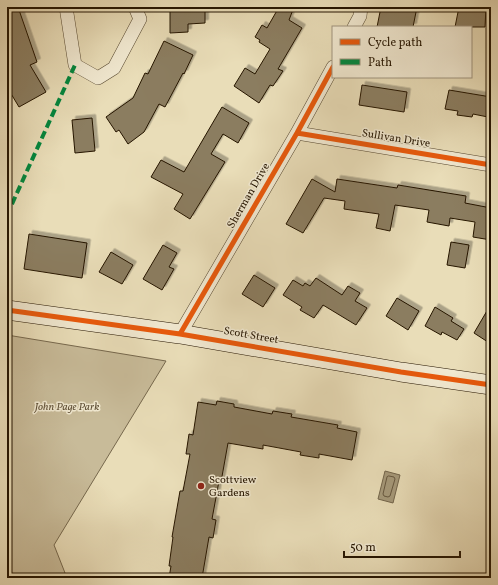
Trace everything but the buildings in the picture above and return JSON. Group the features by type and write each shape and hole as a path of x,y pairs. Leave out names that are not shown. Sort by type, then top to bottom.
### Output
{"main road":[{"name":"Scott Street","path":"7,310 180,334 401,372 491,385"}],"street":[{"path":"70,9 75,64 98,78 114,68 140,19 135,7"},
{"path":"355,26 360,16 361,7"},
{"name":"Sherman Drive","path":"180,334 297,133 332,69"},
{"name":"Sullivan Drive","path":"297,133 491,165"}],"green space":[{"name":"John Page Park","path":"7,335 166,361 54,545 67,578 7,578"}],"water":[{"path":"385,471 400,475 393,503 378,499"}],"marked path":[{"path":"7,215 75,65"}],"cycle path":[{"path":"180,334 297,133 332,69"},
{"path":"297,133 491,165"},
{"path":"7,310 180,334 401,372 491,385"}],"place":[{"name":"Scottview Gardens","path":"201,486"}]}
